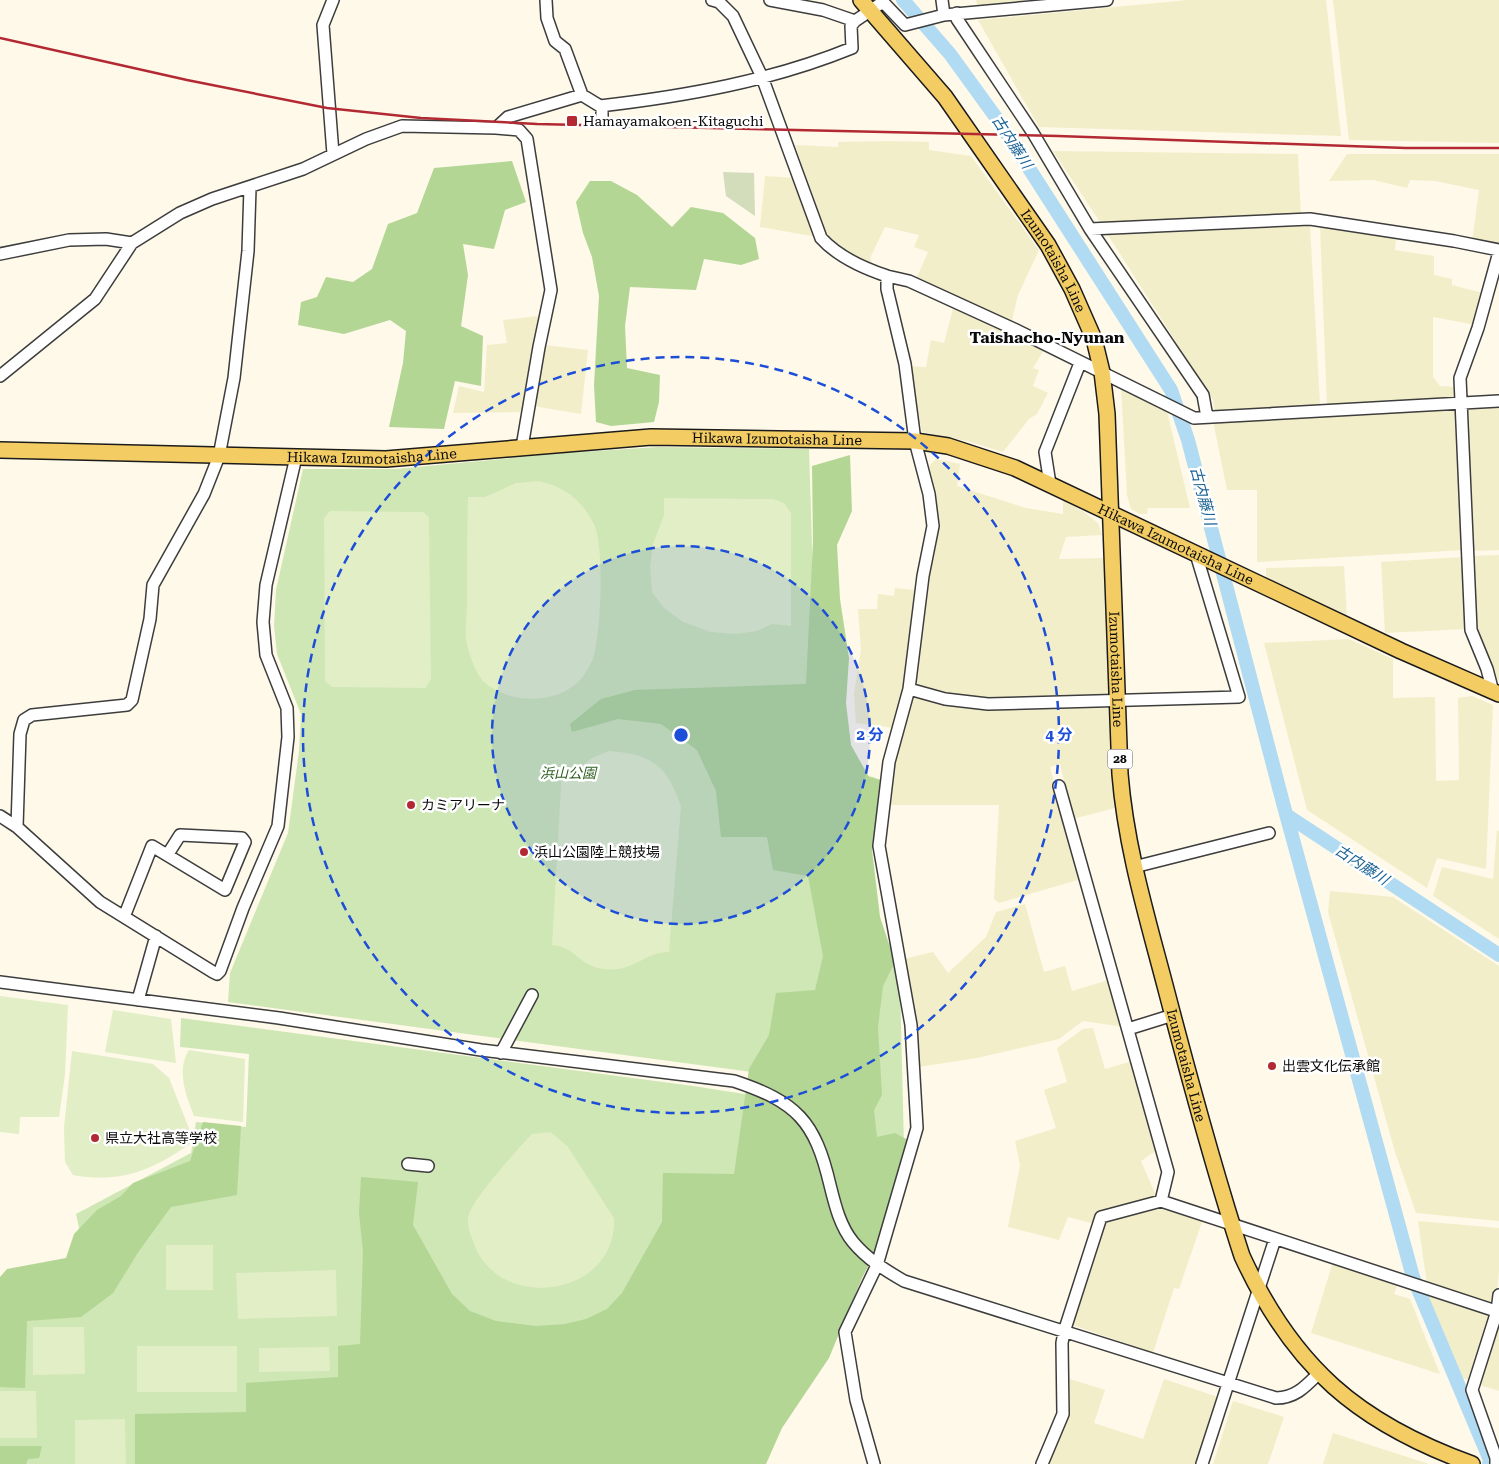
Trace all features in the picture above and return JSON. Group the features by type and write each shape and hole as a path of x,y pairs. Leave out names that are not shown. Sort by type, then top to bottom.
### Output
{"main road":[{"name":"Izumotaisha Line","path":"861,0 945,97 1048,245 1072,288 1094,339 1102,372 1107,414 1124,817 1134,867 1173,1015 1231,1224 1242,1256 1258,1290 1318,1374 1348,1400 1393,1429 1439,1452 1472,1464"},
{"name":"Hikawa Izumotaisha Line","path":"0,450 386,459 651,437 914,441 948,446 987,457 1050,484 1232,571 1496,693"}],"street":[{"path":"333,0 323,25 333,154"},
{"path":"546,0 547,18 555,41 565,49 582,95 602,106 682,96 740,84 823,60 852,48 851,26 855,21 871,12 883,2 905,25 939,15 1107,0"},
{"path":"770,0 822,10 855,21"},
{"path":"939,15 942,0"},
{"path":"718,1 733,16 762,77 821,238 832,250 868,270 909,281 1014,329 1194,418 1499,401"},
{"path":"957,13 957,19 1033,133 1090,229 1203,394 1202,418"},
{"path":"496,128 508,117 582,95"},
{"path":"602,106 602,120"},
{"path":"0,376 95,299 132,244 180,212 212,199 303,170 366,138 402,126 519,130 527,138 551,290 537,356 522,447"},
{"path":"17,827 20,734 24,720 32,715 127,705 132,700 150,619 153,585 204,494 219,456 234,378 248,251 250,188"},
{"path":"1090,229 1310,219 1499,251 1478,328 1460,378 1463,402 1471,630 1496,693"},
{"path":"0,254 69,240 106,239 132,244"},
{"path":"874,1464 856,1400 845,1332 877,1265 917,1128 911,1025 879,846 889,762 909,689 923,576 933,526 929,494 914,441 905,364 887,289 887,276"},
{"path":"1050,484 1045,452 1080,363"},
{"path":"0,816 17,827 100,902 213,972 217,974 220,972 243,908 278,826 288,737 287,708 266,655 263,622 266,585 296,457"},
{"path":"909,689 945,699 988,704 1239,697 1198,555"},
{"path":"1060,786 1168,1172 1161,1201"},
{"path":"1134,867 1269,833"},
{"path":"124,917 152,846 225,890 245,842 242,838 180,835 168,854"},
{"path":"138,1000 156,936"},
{"path":"0,982 279,1018 501,1053 734,1081 761,1090 788,1104 812,1130 822,1152 835,1206 842,1224 853,1242 877,1265 904,1281 1276,1398 1288,1398 1300,1392 1318,1374"},
{"path":"501,1053 532,995"},
{"path":"1128,1029 1173,1015"},
{"path":"408,1164 428,1166"},
{"path":"1042,1464 1063,1414 1062,1344 1064,1332 1101,1217 1161,1201 1498,1312"},
{"path":"1202,1464 1275,1239"},
{"path":"1496,1464 1496,1458 1472,1390 1498,1312 1499,1295"}],"shaded area":[{"path":"976,0 1090,0 978,11"},
{"path":"1188,0 1326,0 1341,136 1039,127 978,20"},
{"path":"1333,0 1499,0 1499,143 1349,140"},
{"path":"838,142 929,142 929,150 971,156 1039,250 1018,295 1011,324 917,277 928,252 914,247 919,235 885,227 870,258 873,265 841,250 827,235 795,145 838,147"},
{"path":"1053,151 1298,154 1301,218 1102,225"},
{"path":"1347,154 1499,154 1499,245 1472,242 1479,190 1435,181 1410,180 1407,188 1373,180 1329,181"},
{"path":"765,176 796,178 817,237 760,227"},
{"path":"1310,226 1320,405 1215,413 1213,400 1108,235"},
{"path":"1320,226 1396,236 1395,250 1434,256 1434,275 1452,279 1452,285 1486,294 1476,325 1433,317 1433,377 1440,386 1458,387 1459,400 1327,408"},
{"path":"954,305 1044,350 1033,368 1039,370 1033,386 1048,393 1037,414 1029,419 1003,452 967,441 922,432 908,366 926,367 931,340 944,343"},
{"path":"538,316 527,412 453,413 459,386 484,392 487,345 507,343 503,320"},
{"path":"544,345 588,350 581,414 533,406"},
{"path":"1121,387 1165,403 1190,508 1148,508 1147,514 1140,514 1131,509 1127,495"},
{"path":"1499,404 1499,550 1470,551 1466,406"},
{"path":"1459,406 1464,550 1257,562 1257,490 1227,490 1213,421"},
{"path":"936,459 960,464 957,486 1026,508 1063,514 1063,500 1084,512 1098,523 1102,535 1066,537 1059,559 1107,558 1115,699 988,702 914,688 923,600 930,465"},
{"path":"1499,555 1499,680 1495,679 1474,630 1471,556"},
{"path":"1464,557 1467,629 1385,633 1381,562"},
{"path":"1344,566 1347,618 1266,578 1266,568"},
{"path":"895,588 914,590 906,687 894,728 856,723 854,693 861,650 858,609 877,609 878,594 894,596"},
{"path":"1349,639 1393,659 1393,698 1435,697 1436,781 1459,780 1458,698 1472,696 1493,705 1486,869 1437,858 1427,888 1307,810 1264,643"},
{"path":"911,694 983,709 1111,708 1115,808 1073,819 1060,764 1050,767 1081,879 999,903 994,899 999,805 889,805 892,764"},
{"path":"1497,830 1499,831 1499,939 1433,896 1442,867 1493,879"},
{"path":"1330,891 1393,897 1499,966 1499,1221 1416,1213 1395,1152 1328,912"},
{"path":"1025,904 1044,972 1065,966 1072,991 1112,979 1124,1027 1083,1021 1059,1039 977,1058 918,1067 913,999 904,959 933,952 948,973 986,937 996,912"},
{"path":"1093,1028 1105,1069 1133,1061 1157,1150 1141,1161 1157,1198 1095,1224 1068,1217 1059,1240 1008,1227 1020,1165 1015,1141 1056,1128 1044,1090 1067,1082 1057,1048 1083,1029"},
{"path":"1160,1209 1203,1219 1179,1289 1174,1288 1153,1353 1073,1325 1105,1222"},
{"path":"1418,1221 1499,1228 1499,1270 1496,1306 1427,1285"},
{"path":"1333,1262 1398,1283 1394,1294 1410,1299 1440,1374 1311,1333"},
{"path":"1429,1293 1493,1313 1471,1381 1463,1378 1428,1296"},
{"path":"1499,1319 1499,1391 1477,1384"},
{"path":"1070,1379 1105,1390 1094,1423 1143,1439 1164,1379 1224,1399 1196,1464 1046,1464 1069,1415"},
{"path":"1233,1401 1284,1417 1268,1464 1213,1464"},
{"path":"1333,1433 1429,1464 1323,1464"}],"green space":[{"path":"512,161 526,202 505,210 494,249 463,244 468,275 461,326 483,336 481,386 455,381 444,429 389,427 403,363 406,331 390,320 344,334 298,325 301,302 317,297 326,277 353,282 372,269 388,224 417,213 434,168"},
{"path":"723,172 754,173 755,216 726,196"},
{"path":"590,181 611,181 637,195 672,227 691,207 723,213 755,238 759,259 741,265 704,259 696,290 630,287 625,326 627,368 660,375 659,402 654,422 611,426 596,422 594,385 599,296 592,257 583,233 576,202"},
{"name":"浜山公園","path":"659,447 809,449 814,607 839,767 876,778 867,849 874,915 900,983 904,1148 870,1248 752,1072 228,1002 230,973 288,833 299,751 301,714 277,654 274,626 276,590 303,469 396,469 564,453"},
{"path":"850,455 852,511 837,545 840,599 849,658 846,703 851,745 869,777 882,780 872,850 880,917 895,962 883,986 878,1027 882,1095 874,1110 877,1137 895,1133 908,1140 876,1251 862,1278 829,1358 782,1428 766,1464 135,1464 135,1414 246,1412 246,1383 338,1377 338,1346 360,1344 363,1251 359,1213 361,1177 418,1182 413,1225 452,1294 470,1311 496,1321 536,1326 565,1324 586,1319 607,1309 622,1293 662,1222 663,1173 734,1174 749,1069 769,1035 776,993 815,990 823,956 808,876 773,870 767,837 721,837 716,791 697,750 661,724 618,719 572,732 570,724 601,699 635,690 806,684 813,542 812,466"},
{"path":"539,481 557,487 572,496 584,508 594,524 600,552 601,591 596,647 593,659 585,674 569,689 545,698 532,699 506,694 484,682 476,670 467,645 468,497 485,497 516,483"},
{"path":"664,498 773,499 784,503 791,513 791,626 772,624 757,631 736,634 711,632 683,622 664,608 652,592 650,567 653,544 664,515"},
{"path":"330,511 423,512 429,517 431,679 426,688 332,687 325,681 324,518"},
{"path":"609,751 637,755 656,765 670,781 681,807 669,952 653,955 623,968 603,969 588,964 567,949 552,945 562,769 578,769 592,758"},
{"path":"0,996 68,1005 65,1074 59,1117 20,1117 19,1134 0,1132"},
{"path":"113,1010 171,1019 176,1063 105,1052"},
{"path":"181,1018 751,1095 788,1413 765,1464 0,1464 0,1285 85,1256 76,1214 191,1153 196,1122 246,1127 249,1054 180,1047"},
{"path":"189,1050 245,1059 243,1122 194,1116 185,1091 183,1075 183,1066"},
{"path":"72,1051 153,1064 169,1078 194,1141 166,1159 123,1176 91,1177 73,1175 65,1162 64,1128"},
{"path":"203,1122 241,1126 237,1195 171,1207 139,1251 113,1293 81,1317 27,1321 25,1388 0,1387 0,1277 7,1269 66,1258 74,1234 97,1210 121,1196 133,1183 190,1161"},
{"path":"551,1132 568,1147 614,1218 610,1245 597,1265 577,1280 554,1287 529,1287 506,1280 486,1264 472,1238 468,1227 468,1218 484,1189 527,1139 532,1134"},
{"path":"166,1245 213,1245 213,1290 166,1290"},
{"path":"336,1270 337,1316 238,1319 236,1273"},
{"path":"33,1327 84,1327 85,1374 33,1375"},
{"path":"137,1346 237,1346 237,1392 137,1392"},
{"path":"329,1347 330,1371 259,1372 259,1348"},
{"path":"0,1391 36,1391 37,1438 0,1438"},
{"path":"125,1419 126,1464 75,1464 75,1420"},
{"path":"0,1446 42,1446 39,1458 28,1459 26,1464 0,1464"}],"waterway":[{"name":"古内藤川","path":"903,0 950,54 1000,123 1171,390 1188,440 1283,803 1413,1277 1490,1460 1489,1464"},
{"name":"古内藤川","path":"1288,816 1499,955"}],"railway":[{"path":"0,38 187,80 327,108 421,118 537,124 1058,136 1406,148 1499,148"}],"place":[{"name":"Hamayamakoen-Kitaguchi","path":"572,121"},
{"name":"カミアリーナ","path":"411,805"},
{"name":"浜山公園陸上競技場","path":"524,852"},
{"name":"出雲文化伝承館","path":"1272,1066"},
{"name":"県立大社高等学校","path":"95,1138"}],"district":[{"name":"Taishacho-Nyunan","path":"1047,337"}]}
